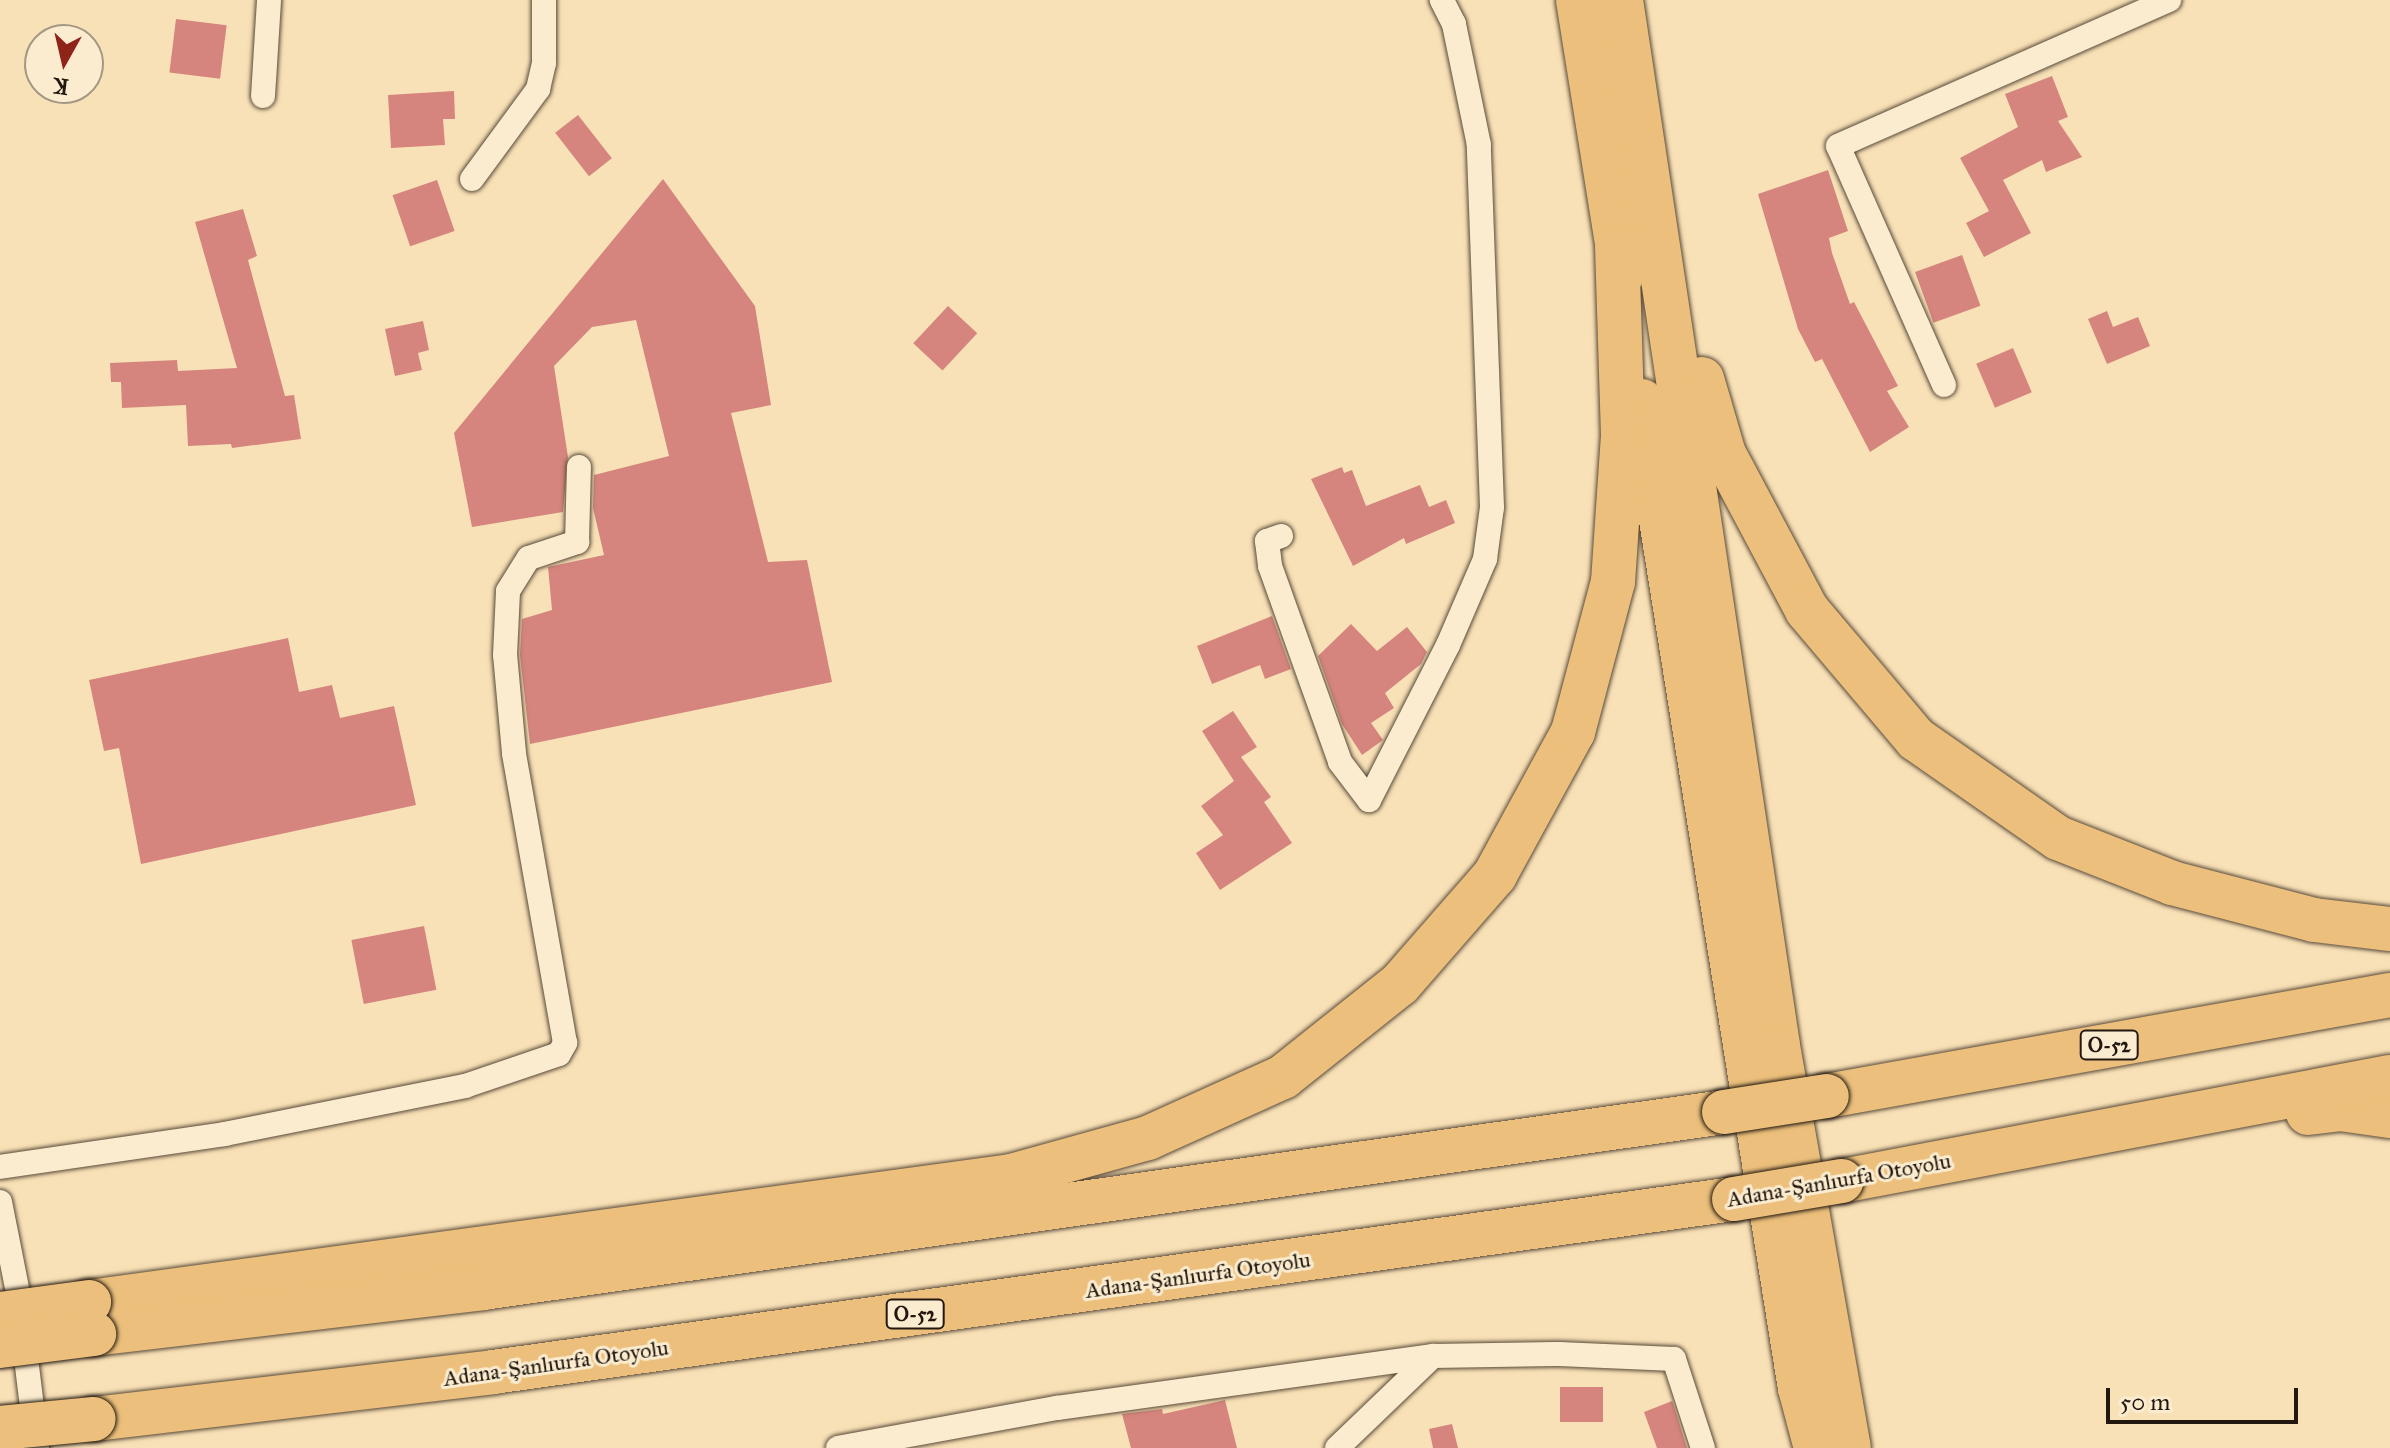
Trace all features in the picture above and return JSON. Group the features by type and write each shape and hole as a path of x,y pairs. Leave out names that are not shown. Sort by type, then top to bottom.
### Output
{"highway":[{"path":"1578,0 1797,1372 1816,1448"},
{"path":"1621,0 1778,1046 1849,1448"},
{"path":"1656,223 1724,454 1807,610 1916,739 2058,838 2172,883 2314,920 2390,929"},
{"path":"0,1314 92,1318 1011,1176 1148,1138 1283,1077 1400,984 1495,875 1573,732 1613,582 1623,436 1617,246"},
{"name":"O-52","path":"0,1346 92,1318 499,1286 1724,1112 2390,995"},
{"name":"Adana-Şanlıurfa Otoyolu","path":"0,1428 493,1372 1734,1199 2390,1077"},
{"path":"1842,1181 2340,1109 2390,1116"}],"street":[{"path":"263,96 269,0"},
{"path":"472,179 538,89 544,63 544,0"},
{"path":"1281,536 1267,541 1270,566 1340,762 1369,800 1485,559 1492,507 1479,145 1454,24 1442,0"},
{"path":"1944,385 1838,146 2169,0"},
{"path":"0,1167 225,1134 465,1086 559,1054 565,1043 514,753 505,655 508,591 529,558 577,542 579,467"},
{"path":"0,1202 18,1293 37,1448"},
{"path":"1337,1448 1433,1356"},
{"path":"838,1448 1057,1408 1433,1356 1674,1359 1703,1448"}],"building":[{"path":"176,19 227,25 220,79 169,73"},
{"path":"2052,76 2068,117 2058,121 2082,157 2046,172 2042,160 2003,180 2031,233 1984,257 1966,223 1989,211 1960,158 2018,127 2005,94"},
{"path":"454,91 455,119 443,119 445,145 391,148 388,95"},
{"path":"578,115 612,158 589,176 555,133"},
{"path":"1828,170 1848,231 1829,238 1832,253 1850,304 1854,302 1898,386 1887,391 1909,427 1870,452 1822,359 1815,362 1798,329 1758,194"},
{"path":"663,179 755,306 771,405 731,413 768,562 807,560 832,682 530,744 520,655 522,619 552,610 548,567 604,555 593,508 594,475 669,456 636,320 592,327 554,366 568,457 563,512 472,527 454,433"},
{"path":"437,180 455,231 410,246 393,195"},
{"path":"243,209 257,256 248,260 285,396 294,395 301,439 232,448 231,444 188,446 186,405 122,408 121,382 111,382 110,363 177,360 178,371 237,368 195,222"},
{"path":"1962,255 1980,306 1933,323 1915,272"},
{"path":"948,306 977,333 942,371 913,343"},
{"path":"2107,311 2113,327 2138,317 2150,346 2107,364 2088,319"},
{"path":"423,321 429,350 418,353 422,370 395,376 385,329"},
{"path":"2013,348 2032,392 1995,408 1976,364"},
{"path":"1342,467 1344,473 1352,470 1366,506 1420,485 1429,507 1446,500 1455,523 1406,544 1404,538 1353,566 1311,479"},
{"path":"1272,616 1291,669 1265,679 1260,665 1212,684 1197,646"},
{"path":"1351,624 1377,651 1407,627 1427,652 1421,664 1385,693 1394,708 1371,723 1383,740 1362,755 1342,724 1318,656"},
{"path":"288,638 299,692 332,685 340,718 394,706 416,805 141,864 119,748 104,751 89,680"},
{"path":"1233,711 1257,747 1241,757 1271,797 1264,802 1292,843 1220,890 1196,853 1223,835 1201,806 1234,781 1202,731"},
{"path":"424,926 436,990 364,1004 351,940"},
{"path":"1560,1387 1603,1387 1603,1422 1560,1422"},
{"path":"1225,1400 1237,1448 1131,1448 1122,1414 1162,1409 1163,1414"},
{"path":"1672,1401 1687,1448 1657,1448 1644,1412"},
{"path":"1452,1424 1458,1448 1433,1448 1429,1429"}]}
